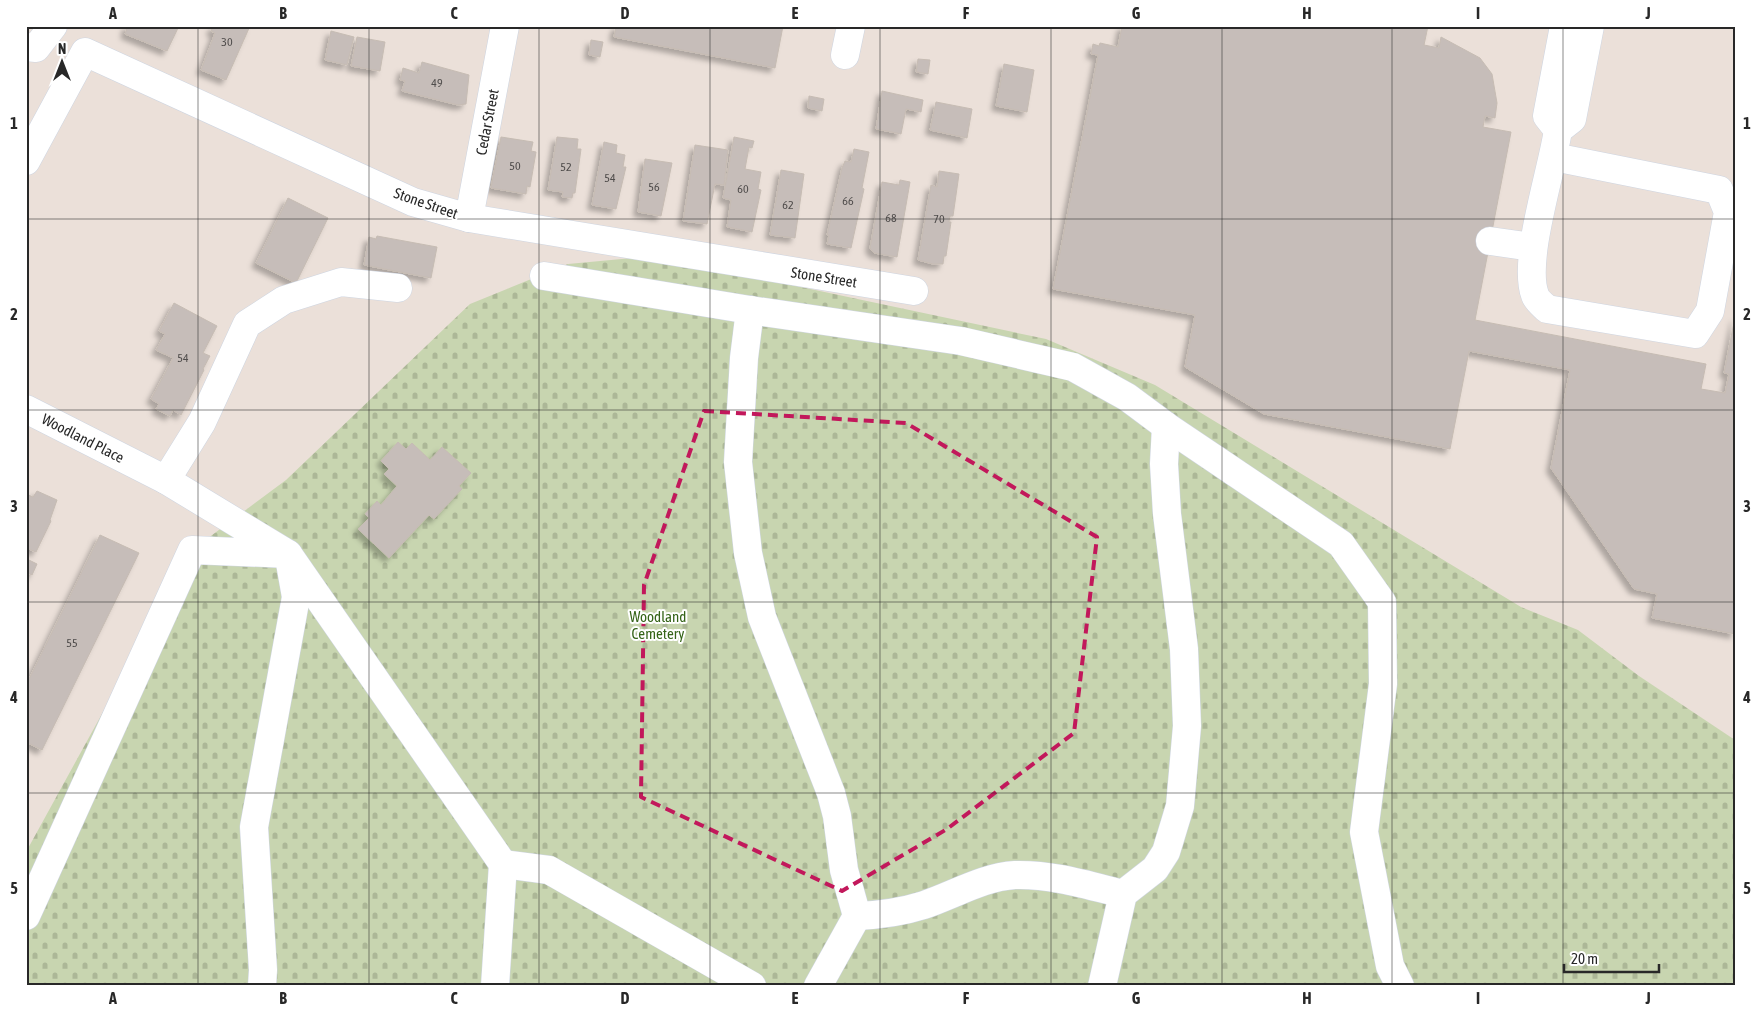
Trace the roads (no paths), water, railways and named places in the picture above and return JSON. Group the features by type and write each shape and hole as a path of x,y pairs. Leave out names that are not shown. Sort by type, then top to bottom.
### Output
{"street":[{"path":"26,47 36,48 53,26"},
{"name":"Cedar Street","path":"469,218 505,26"},
{"path":"845,56 851,26"},
{"path":"1558,130 1548,116 1564,26"},
{"path":"1554,157 1718,190 1728,212 1710,311 1695,334 1548,309 1535,297 1530,273 1533,247 1554,157 1558,130 1572,119 1590,26"},
{"name":"Stone Street","path":"26,160 85,52 413,202 469,218 914,291"},
{"path":"1490,240 1533,247"},
{"path":"544,276 750,310 961,341 1073,367 1127,397 1166,426 1341,544 1382,602 1383,684 1364,832 1390,966 1400,986"},
{"path":"166,480 202,422 247,324 284,300 341,282 398,288"},
{"path":"750,310 744,358 738,462 748,553 762,617 831,793 837,816 844,870 857,916 818,986"},
{"name":"Woodland Place","path":"26,409 166,480 288,554"},
{"path":"1102,986 1123,894 1155,869 1166,852 1180,806 1187,726 1185,659 1167,514 1164,464 1166,426"},
{"path":"26,916 192,550 288,554"},
{"path":"288,554 503,864 495,986"},
{"path":"262,986 263,970 254,827 296,597 288,554"},
{"path":"503,864 549,870 752,986"},
{"path":"857,916 885,915 924,905 978,884 1014,875 1063,878 1123,894"}],"park label":[{"name":"Woodland Cemetery","path":"658,624"}]}
